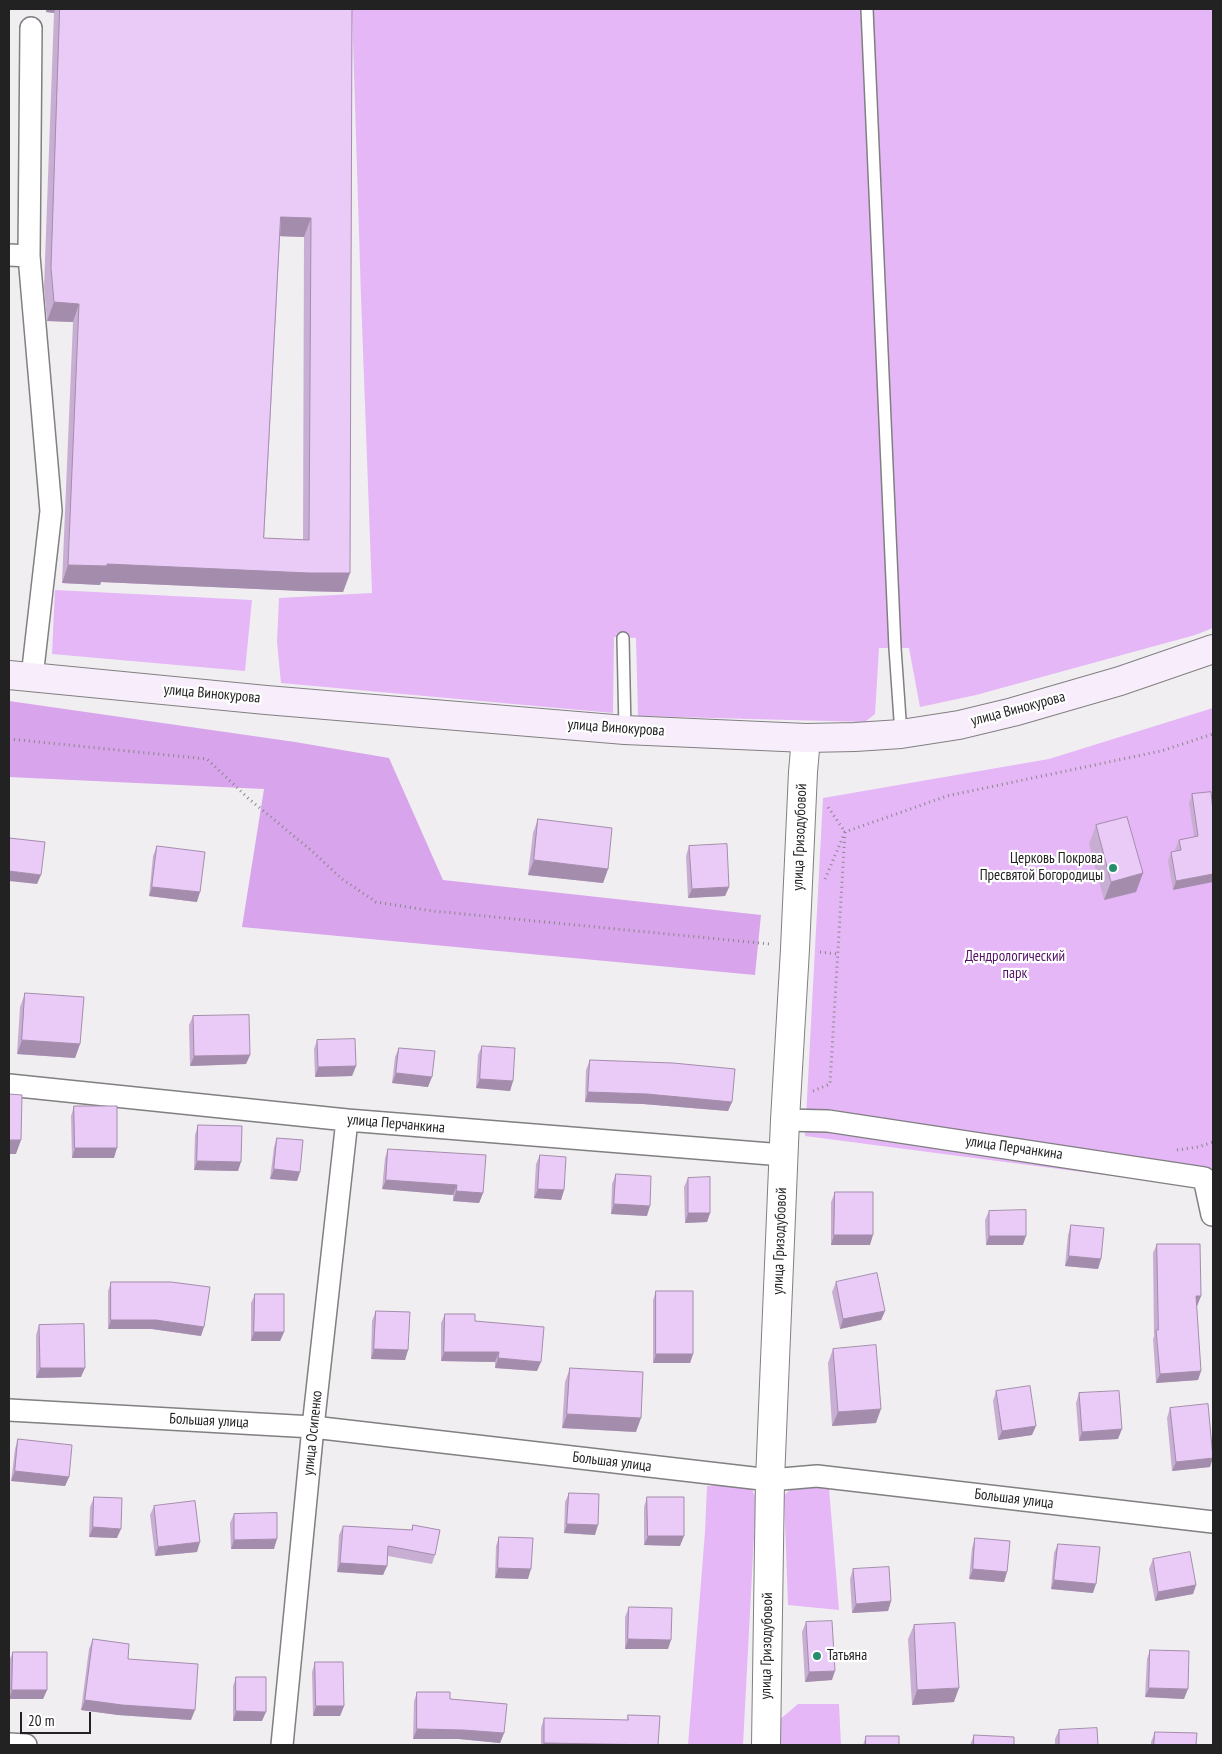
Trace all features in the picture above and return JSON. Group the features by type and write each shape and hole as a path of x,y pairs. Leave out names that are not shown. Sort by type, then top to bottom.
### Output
{"main road":[{"name":"улица Винокурова","path":"20,676 266,700 625,730 806,738 855,737 901,734 959,725 1014,712 1120,681 1213,649"}],"street":[{"path":"20,676 51,511 19,255 31,28"},
{"name":"улица Гризодубовой","path":"766,1745 770,1480 785,1111 806,738"},
{"name":"улица Перчанкина","path":"9,1085 347,1120 784,1155"},
{"name":"улица Перчанкина","path":"785,1111 828,1121 1204,1178 1213,1222"},
{"name":"улица Осипенко","path":"282,1745 313,1427 347,1120"},
{"name":"Большая улица","path":"9,1410 313,1427 770,1480 817,1476 1213,1522"},
{"path":"9,1744 26,1745"}],"lane":[{"path":"868,9 895,638 901,734"},
{"path":"623,638 625,730"}],"path":[{"path":"785,1111 830,1084 845,832 947,796 1161,751 1213,734"},
{"path":"9,739 208,759 248,799 312,851 342,879 376,902 433,911 702,937 837,954"}],"green space":[{"path":"352,9 1213,9 1213,628 1195,635 976,695 920,707 909,648 879,648 875,714 865,722 638,716 636,638 614,637 613,713 281,683 277,642 279,598 372,593"},
{"path":"55,590 252,600 245,671 52,654"},
{"name":"Дендрологический парк","path":"1213,708 1213,1189 805,1136 823,798 1049,759"},
{"path":"750,1485 756,1498 743,1745 688,1745 707,1486"},
{"path":"794,1487 829,1488 839,1610 788,1605 784,1495"},
{"path":"798,1704 839,1704 841,1745 778,1745 778,1721"}],"shaded area":[{"path":"9,701 295,742 389,758 443,880 761,915 755,975 242,927 264,789 9,777"}],"building":[{"path":"60,9 352,9 350,573 309,573 107,564 107,566 68,565 79,304 54,302 51,268","holes":["281,217 311,218 309,540 264,538"]},
{"path":"1211,792 1213,811 1213,874 1176,881 1171,852 1181,850 1179,840 1198,836 1192,794"},
{"path":"1127,817 1143,873 1111,882 1096,825"},
{"path":"538,819 612,828 608,869 534,860"},
{"path":"9,838 45,842 41,875 9,871"},
{"path":"727,844 729,887 692,889 689,846"},
{"path":"157,846 205,852 200,892 152,887"},
{"path":"25,993 84,997 80,1044 22,1040"},
{"path":"249,1015 250,1055 194,1056 193,1016"},
{"path":"355,1039 356,1066 318,1067 317,1040"},
{"path":"482,1046 515,1048 513,1081 480,1079"},
{"path":"399,1048 435,1051 432,1077 396,1073"},
{"path":"590,1060 673,1063 735,1069 732,1102 647,1094 588,1092"},
{"path":"9,1094 22,1095 21,1140 9,1140"},
{"path":"74,1106 117,1106 117,1148 75,1148"},
{"path":"198,1125 242,1126 241,1162 197,1161"},
{"path":"277,1138 303,1140 300,1172 274,1169"},
{"path":"388,1149 486,1155 483,1193 456,1191 457,1185 386,1180"},
{"path":"540,1155 566,1157 564,1190 538,1189"},
{"path":"616,1174 651,1176 650,1206 614,1204"},
{"path":"710,1177 710,1213 688,1213 688,1178"},
{"path":"835,1192 873,1192 873,1235 834,1235"},
{"path":"1026,1210 1026,1236 989,1236 989,1211"},
{"path":"1071,1225 1104,1228 1101,1259 1069,1256"},
{"path":"1157,1244 1200,1244 1201,1296 1196,1296 1201,1371 1160,1374 1156,1330 1158,1330"},
{"path":"877,1273 885,1311 843,1319 836,1282"},
{"path":"111,1282 171,1282 210,1287 204,1327 156,1320 111,1320"},
{"path":"656,1291 693,1291 693,1354 656,1354"},
{"path":"255,1294 284,1294 284,1332 254,1332"},
{"path":"376,1311 410,1312 408,1350 374,1349"},
{"path":"445,1314 475,1314 475,1321 544,1327 541,1362 498,1358 499,1352 444,1352"},
{"path":"84,1324 85,1368 40,1368 39,1325"},
{"path":"876,1345 881,1409 838,1412 833,1349"},
{"path":"570,1368 643,1372 641,1418 567,1414"},
{"path":"1030,1386 1036,1426 1002,1431 996,1391"},
{"path":"1119,1391 1122,1429 1082,1432 1079,1393"},
{"path":"1208,1404 1213,1458 1176,1462 1170,1408"},
{"path":"18,1439 72,1445 69,1477 15,1471"},
{"path":"569,1493 599,1494 598,1525 567,1524"},
{"path":"94,1497 122,1498 121,1529 93,1527"},
{"path":"647,1497 684,1497 684,1536 648,1536"},
{"path":"195,1501 200,1542 158,1547 154,1506"},
{"path":"277,1513 277,1539 234,1540 234,1514"},
{"path":"413,1525 440,1530 435,1555 388,1546 387,1566 340,1563 343,1526 412,1530"},
{"path":"499,1537 533,1538 531,1569 498,1568"},
{"path":"975,1538 1010,1541 1007,1572 973,1569"},
{"path":"1058,1544 1100,1547 1096,1584 1054,1580"},
{"path":"1190,1552 1196,1585 1158,1592 1153,1559"},
{"path":"889,1567 891,1601 856,1604 853,1569"},
{"path":"629,1607 672,1608 671,1640 628,1639"},
{"name":"Татьяна","path":"832,1621 835,1671 809,1672 806,1622"},
{"path":"955,1623 959,1688 917,1690 914,1625"},
{"path":"93,1639 129,1644 128,1659 198,1664 195,1710 122,1705 85,1700"},
{"path":"1150,1650 1189,1651 1188,1689 1149,1688"},
{"path":"13,1652 47,1652 47,1690 12,1690"},
{"path":"315,1662 343,1662 344,1706 316,1706"},
{"path":"236,1677 266,1677 266,1712 236,1711"},
{"path":"417,1692 450,1692 450,1699 507,1704 504,1733 417,1729"},
{"path":"628,1715 660,1716 658,1745 544,1743 544,1718 628,1720"},
{"path":"1097,1728 1098,1745 1059,1745 1059,1730"},
{"path":"1155,1732 1197,1733 1196,1745 1154,1745"},
{"path":"974,1735 1014,1737 1014,1745 974,1745"},
{"path":"866,1736 899,1736 899,1745 866,1745"}],"place":[{"name":"Церковь Покрова Пресвятой Богородицы","path":"1113,868"},
{"name":"Татьяна","path":"817,1656"}]}
